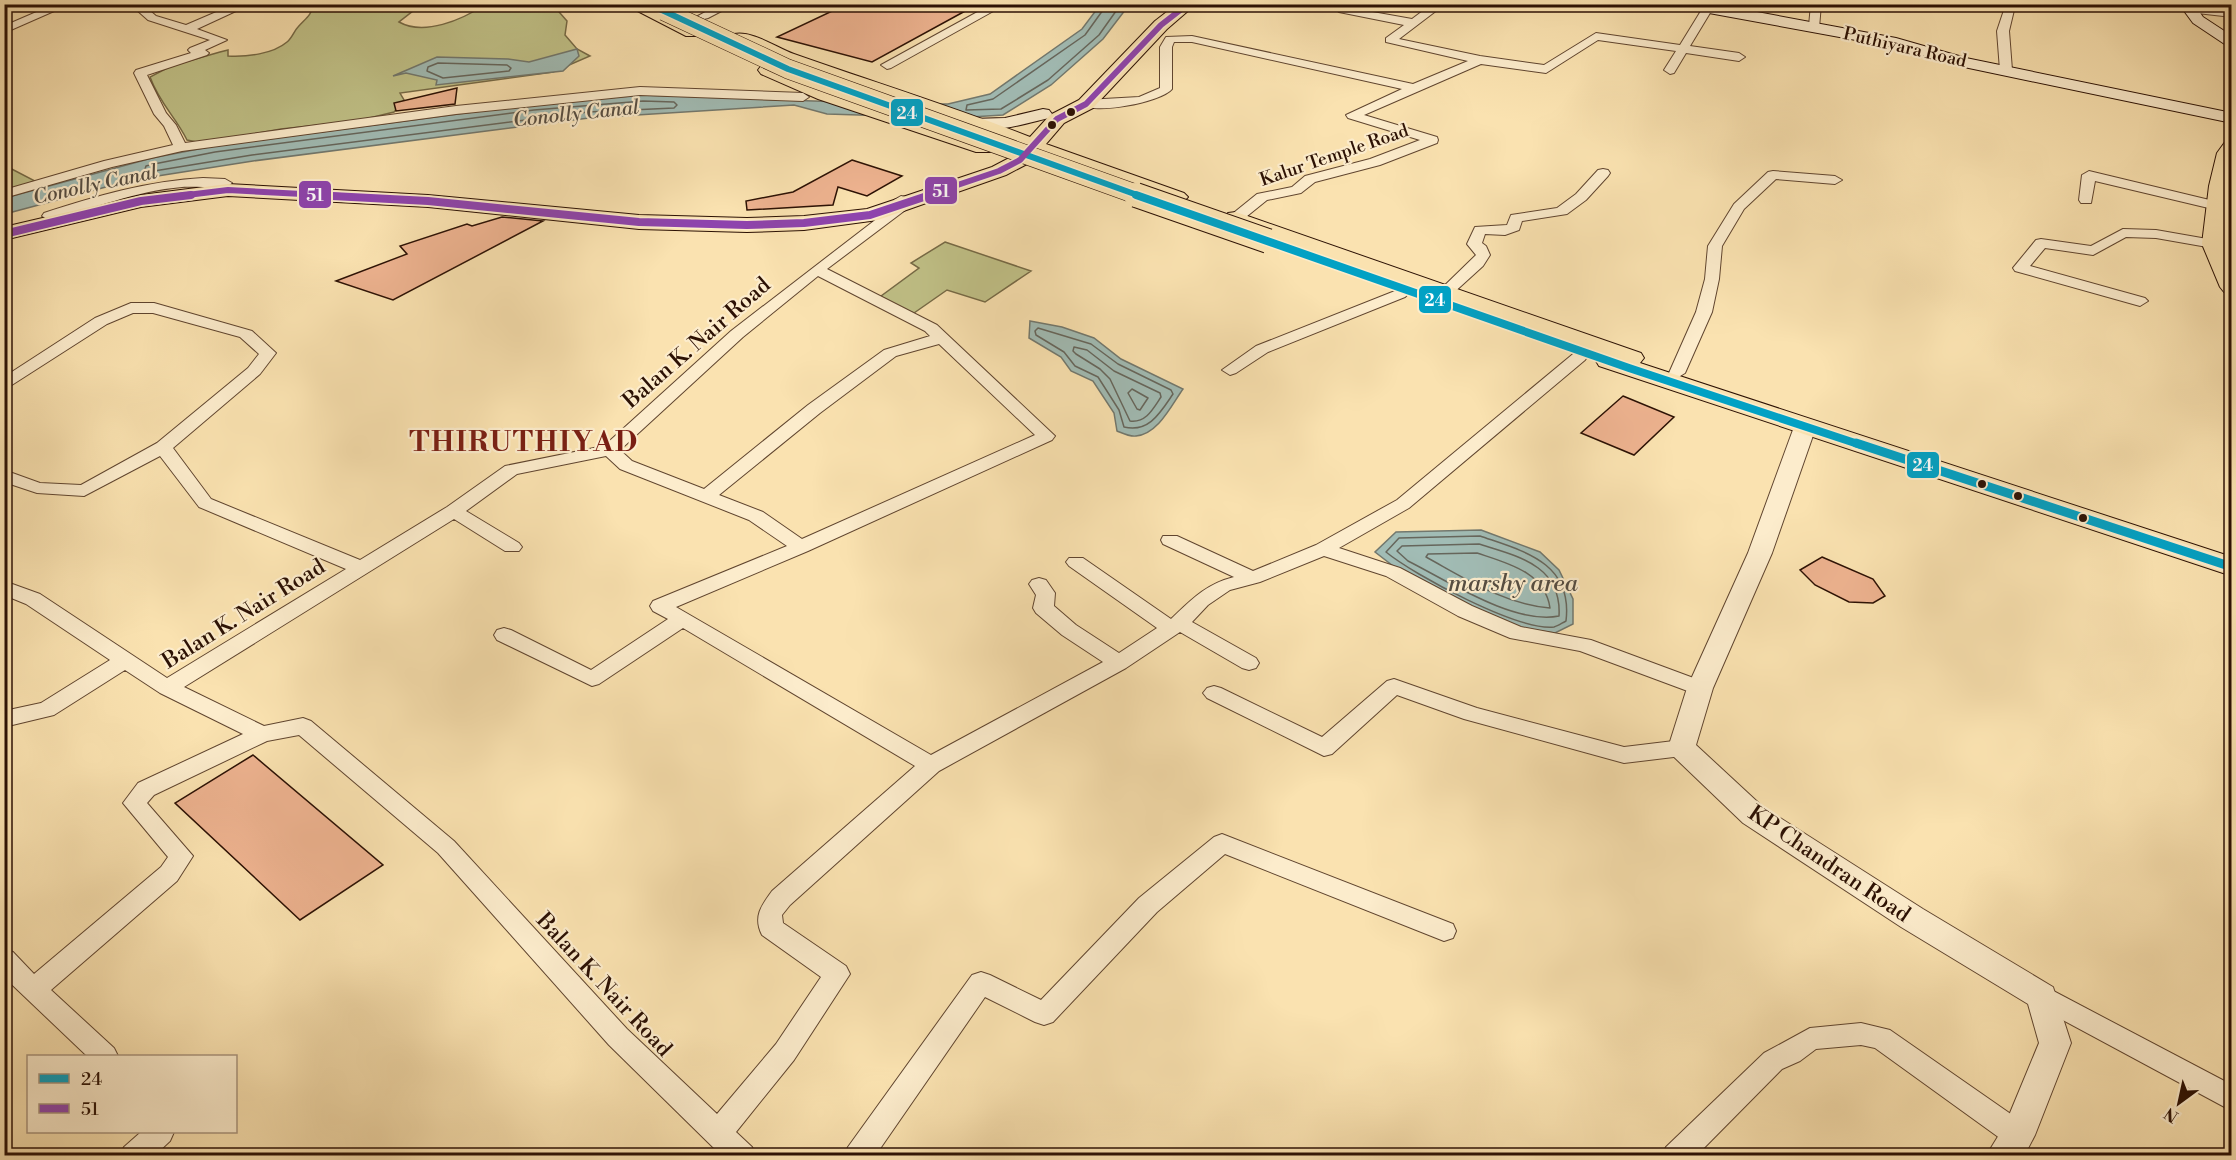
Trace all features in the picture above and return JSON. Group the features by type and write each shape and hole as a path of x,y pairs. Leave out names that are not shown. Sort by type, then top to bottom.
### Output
{"main road":[{"path":"632,4 764,69 801,90 825,95 891,118 1236,218 1805,427 2232,567"},
{"path":"1087,76 1176,4"},
{"path":"4,226 104,202 173,189 225,183 747,225 804,223 859,217 902,202 1009,153 1058,119 1086,104 1161,25 1188,4"},
{"name":"Puthiyara Road","path":"1687,4 1815,26 1896,43 1964,62 2232,116"},
{"path":"659,7 832,74 974,122 1005,123 1043,114"},
{"path":"659,7 788,69 975,138 1493,320 1532,329 1631,363"},
{"path":"2198,11 2232,36"},
{"path":"2198,11 2198,20 2232,44"},
{"path":"801,90 798,79 802,75 832,74"},
{"path":"902,202 977,161 1009,153 1043,114 1070,91"},
{"path":"974,122 1009,153 1058,173 1579,357 1631,363 1677,373 2232,551"},
{"path":"2232,146 2227,153 2219,186 2224,213 2222,242 2232,287"},
{"path":"4,234 141,201 228,190 286,189"}],"street":[{"path":"4,30 65,4"},
{"path":"135,4 152,18 221,40 194,50 203,53 140,73 160,114 170,125 175,139 182,147"},
{"path":"187,29 246,4"},
{"path":"696,19 730,4"},
{"path":"888,65 1001,4"},
{"path":"1440,4 1390,40 1480,60 1546,69 1596,36 1739,57"},
{"path":"1815,26 1816,4"},
{"path":"1670,70 1708,8"},
{"path":"1339,9 1413,24"},
{"path":"2006,70 2003,31 2009,10"},
{"path":"2198,11 2232,14"},
{"path":"2198,11 2232,22"},
{"path":"1086,104 1139,101 1159,96 1166,89 1166,47 1170,39 1192,39 1414,88"},
{"name":"Kalur Temple Road","path":"1236,218 1262,197 1296,190 1310,179 1375,162 1432,140 1352,115 1480,60"},
{"path":"4,194 109,164 182,147 456,110 640,92 801,90"},
{"path":"1445,293 1478,263 1483,255 1481,249 1474,244 1480,230 1504,231 1514,227 1516,218 1529,214 1556,213 1568,208 1603,173"},
{"path":"1677,373 1704,312 1712,279 1715,246 1739,207 1773,175 1835,180"},
{"path":"2086,200 2089,175 2224,213"},
{"name":"Balan K. Nair Road","path":"167,688 454,511 512,470 610,450 737,334 902,202"},
{"path":"2139,301 2020,268 2041,243 2093,251 2123,233 2156,234 2222,242"},
{"path":"817,270 931,328 1046,436 801,547 660,606 931,765"},
{"path":"1230,370 1262,349 1400,294"},
{"path":"4,385 101,321 131,308 154,308 246,334 268,353 254,371 163,447 84,491 37,488 4,475"},
{"path":"706,497 814,409 890,353 941,338"},
{"path":"718,1133 785,1052 837,974 771,928 770,913 781,898 931,765 1119,663 1175,626 1201,600 1223,586 1253,578 1323,549 1403,504 1579,357"},
{"path":"1214,693 1324,748 1394,686 1472,714 1624,755 1682,748 1700,688 1760,553 1805,427"},
{"path":"163,447 205,503 362,568"},
{"path":"610,450 626,465 756,516 801,547"},
{"path":"454,511 512,548"},
{"path":"1170,540 1253,578"},
{"path":"1323,549 1393,572 1465,611 1517,633 1584,645 1700,688"},
{"path":"1076,562 1175,626 1249,663"},
{"path":"1039,584 1045,590 1047,598 1043,609 1069,630 1119,663"},
{"path":"10,595 33,599 167,688"},
{"path":"504,635 592,679 683,619"},
{"path":"4,719 46,710 125,660"},
{"name":"Balan K. Nair Road","path":"167,688 262,734 303,726 446,847 618,1037 742,1155"},
{"path":"33,990 169,874 181,856 134,803 146,789 262,734"},
{"name":"KP Chandran Road","path":"1682,748 1753,815 1912,918 2042,996"},
{"path":"858,1155 981,983 1044,1014 1148,905 1222,843 1444,931"},
{"path":"4,959 33,990 104,1055"},
{"path":"2042,996 2232,1099"},
{"path":"1676,1155 1773,1061 1791,1053 1810,1039 1861,1034 1881,1038 2011,1145 2055,1043 2042,996"},
{"path":"134,1155 158,1133"}],"green space":[{"path":"314,4 426,5 417,8 399,22 420,27 431,27 454,21 484,5 553,5 567,21 565,35 577,49 590,56 553,72 400,93 404,100 394,112 357,121 281,129 202,143 187,140 158,95 150,77 171,66 228,50 228,56 235,56 259,54 275,49 289,40 310,14"},
{"path":"4,165 35,181 5,191"},
{"path":"945,242 1031,271 985,302 947,290 914,313 877,299 919,268 911,263"}],"water":[{"name":"Conolly Canal","path":"1100,5 1129,5 1103,39 1051,85 1003,115 955,118 827,114 794,105 589,118 253,161 132,180 5,214 5,198 152,158 214,146 534,104 643,95 948,104 990,94 1082,29"},
{"path":"577,49 579,56 563,71 436,85 437,80 406,73 393,76 437,57 508,59 529,62"},
{"path":"1030,321 1062,327 1094,338 1121,359 1183,389 1163,418 1151,430 1134,436 1117,431 1114,413 1093,381 1071,371 1061,357 1029,338"},
{"name":"marshy area","path":"1481,530 1540,552 1559,570 1573,599 1573,624 1555,633 1521,628 1485,614 1401,572 1375,552 1396,532"}],"building":[{"path":"847,4 978,4 872,62 777,37"},
{"path":"457,88 455,104 396,111 394,103"},
{"path":"852,160 902,176 867,196 838,187 833,205 747,210 746,201 793,192"},
{"path":"502,217 543,221 393,300 336,281 407,254 400,246 467,224 472,226"},
{"path":"1623,396 1674,417 1634,455 1581,433"},
{"path":"1822,557 1873,579 1885,596 1873,603 1849,602 1815,585 1800,570"},
{"path":"253,755 383,865 300,920 175,803"}],"transit line":[{"name":"24","path":"649,4 788,69 975,138 1629,368 2232,567"},
{"name":"51","path":"4,234 141,201 228,190 428,201 639,222 747,225 804,223 870,215 999,171 1020,160 1057,119 1086,104 1161,25 1188,4"}],"district":[{"name":"THIRUTHIYAD","path":"524,441"}]}
